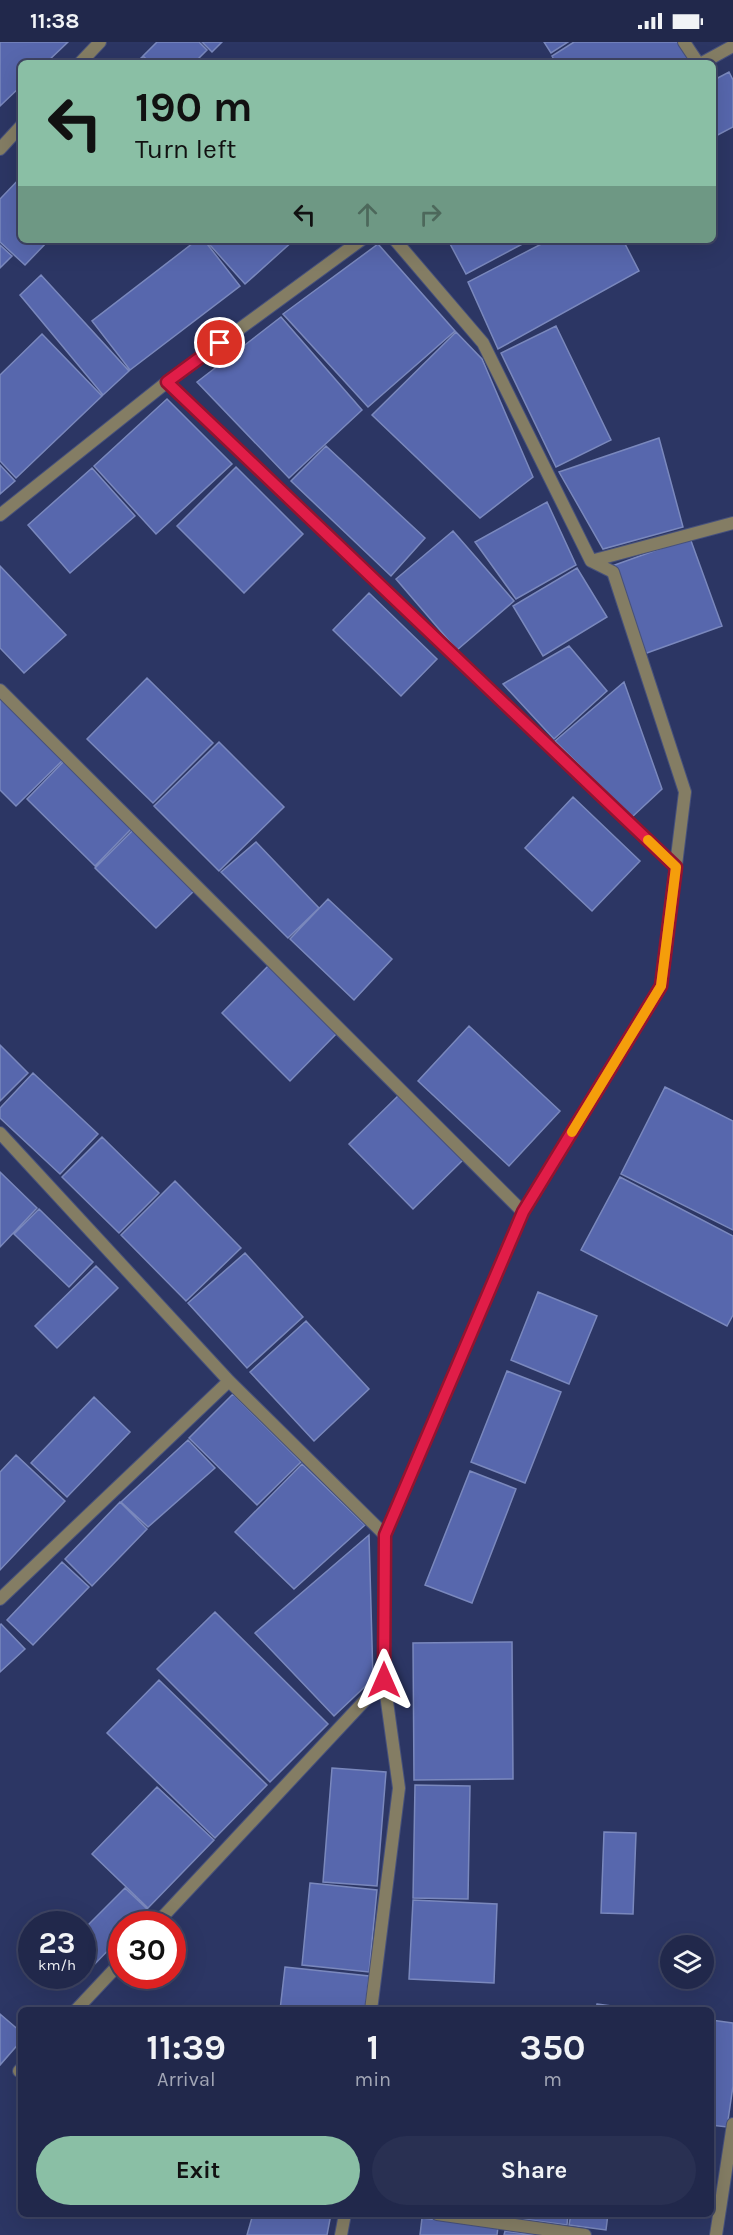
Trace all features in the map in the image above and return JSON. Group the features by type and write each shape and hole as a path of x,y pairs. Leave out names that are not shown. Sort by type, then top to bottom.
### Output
{"street":[{"path":"83,60 100,42"},
{"path":"684,42 698,60"},
{"path":"706,60 733,46"},
{"path":"0,149 18,129"},
{"path":"0,515 167,382 357,243"},
{"path":"371,2007 399,1788 384,1680 385,1535 523,1212 661,986 685,792 613,572 591,561 483,343 398,243"},
{"path":"167,382 676,867"},
{"path":"591,561 733,523"},
{"path":"0,690 523,1212"},
{"path":"1,1137 229,1381 385,1535"},
{"path":"0,1599 229,1381"},
{"path":"168,1911 384,1680"},
{"path":"79,2007 108,1976"},
{"path":"716,2235 733,2124"},
{"path":"341,2235 344,2217"},
{"path":"458,2217 585,2235"}],"building":[{"path":"0,42 68,42 49,60 18,60 18,89 0,106"},
{"path":"157,42 199,42 207,50 197,60 148,60 143,56"},
{"path":"202,42 222,42 212,52"},
{"path":"544,42 568,42 551,53"},
{"path":"574,42 678,42 690,58 686,60 554,60 552,56"},
{"path":"729,72 733,80 733,127 716,136 716,79"},
{"path":"18,180 18,243 46,243 25,265 0,242 0,199"},
{"path":"193,243 206,243 240,286 130,370 92,321"},
{"path":"212,243 291,243 245,284 210,245"},
{"path":"450,243 524,243 466,274"},
{"path":"543,243 625,243 639,271 498,349 468,282"},
{"path":"378,244 455,331 368,407 283,314"},
{"path":"0,245 12,256 0,268"},
{"path":"41,275 129,371 103,395 20,295"},
{"path":"281,317 362,410 289,478 197,382"},
{"path":"556,326 611,440 556,467 501,353"},
{"path":"456,332 482,359 533,477 480,518 372,415"},
{"path":"42,334 102,396 16,478 0,461 0,375"},
{"path":"167,399 232,464 156,534 94,466"},
{"path":"659,438 683,527 603,549 559,472"},
{"path":"326,446 425,538 391,576 291,481"},
{"path":"0,465 15,481 0,494"},
{"path":"236,467 303,534 244,593 177,526"},
{"path":"92,468 135,516 70,573 28,525"},
{"path":"547,502 576,565 516,599 475,542"},
{"path":"453,531 514,601 457,650 396,579"},
{"path":"690,538 722,626 644,654 612,566"},
{"path":"0,566 66,635 24,673 0,648"},
{"path":"577,568 607,617 543,656 513,606"},
{"path":"369,593 437,659 401,696 333,630"},
{"path":"569,646 607,691 554,739 503,684"},
{"path":"147,678 213,743 153,803 87,739"},
{"path":"624,682 662,789 632,817 555,741"},
{"path":"0,692 67,756 16,806 0,790"},
{"path":"219,742 284,807 219,871 154,806"},
{"path":"68,757 136,824 95,866 27,799"},
{"path":"573,797 640,861 592,911 525,848"},
{"path":"137,826 198,887 156,928 95,868"},
{"path":"256,842 319,908 288,938 221,872"},
{"path":"328,899 392,959 354,1000 290,939"},
{"path":"272,962 340,1030 290,1081 222,1013"},
{"path":"469,1026 560,1111 509,1166 418,1081"},
{"path":"0,1045 28,1073 0,1101"},
{"path":"33,1073 98,1134 60,1174 0,1118 0,1108"},
{"path":"665,1087 733,1121 733,1230 621,1174"},
{"path":"401,1093 464,1159 413,1209 349,1144"},
{"path":"102,1137 159,1193 119,1233 62,1177"},
{"path":"0,1172 37,1208 0,1247"},
{"path":"620,1177 733,1236 733,1315 727,1326 581,1250"},
{"path":"175,1181 241,1248 186,1301 121,1235"},
{"path":"39,1209 93,1262 69,1287 14,1234"},
{"path":"245,1253 303,1317 247,1368 188,1303"},
{"path":"96,1266 118,1288 57,1348 35,1326"},
{"path":"538,1292 597,1316 569,1384 511,1360"},
{"path":"306,1321 369,1389 314,1441 250,1372"},
{"path":"507,1371 561,1392 525,1483 471,1462"},
{"path":"233,1394 301,1462 257,1505 189,1438"},
{"path":"94,1397 130,1432 67,1497 31,1463"},
{"path":"188,1440 215,1468 148,1527 121,1502"},
{"path":"16,1455 65,1501 0,1570 0,1472"},
{"path":"302,1464 365,1525 294,1589 235,1532"},
{"path":"470,1471 516,1489 472,1603 425,1585"},
{"path":"120,1502 147,1529 92,1586 65,1559"},
{"path":"369,1535 373,1679 334,1716 255,1633"},
{"path":"62,1562 89,1587 33,1645 7,1620"},
{"path":"215,1612 328,1724 270,1782 157,1669"},
{"path":"0,1625 25,1649 0,1672"},
{"path":"512,1642 513,1779 414,1780 413,1643"},
{"path":"159,1680 267,1785 215,1838 107,1733"},
{"path":"332,1768 386,1772 377,1886 323,1882"},
{"path":"415,1785 470,1786 468,1899 413,1898"},
{"path":"157,1787 214,1840 148,1908 92,1854"},
{"path":"604,1832 636,1833 633,1914 601,1913"},
{"path":"310,1883 377,1890 369,1972 302,1965"},
{"path":"125,1888 147,1909 145,1911 108,1911 108,1950 96,1963 96,1917"},
{"path":"413,1900 497,1904 494,1983 409,1979"},
{"path":"285,1967 369,1976 365,2007 280,2007"},
{"path":"597,2004 619,2007 596,2007"},
{"path":"0,2014 18,2029 18,2044 0,2065"},
{"path":"714,2020 733,2023 733,2086 727,2127 714,2125"},
{"path":"252,2217 330,2217 327,2235 247,2235"},
{"path":"508,2217 568,2217 567,2225"},
{"path":"570,2217 608,2217 606,2230 569,2225"},
{"path":"422,2218 498,2227 497,2235 420,2235"},
{"path":"505,2231 535,2235 504,2235"}],"slow traffic":[{"path":"572,1132 661,986 676,867 648,840"}],"route":[{"path":"220,343 167,382 676,867 661,986 523,1212 385,1535 384,1680"}]}
